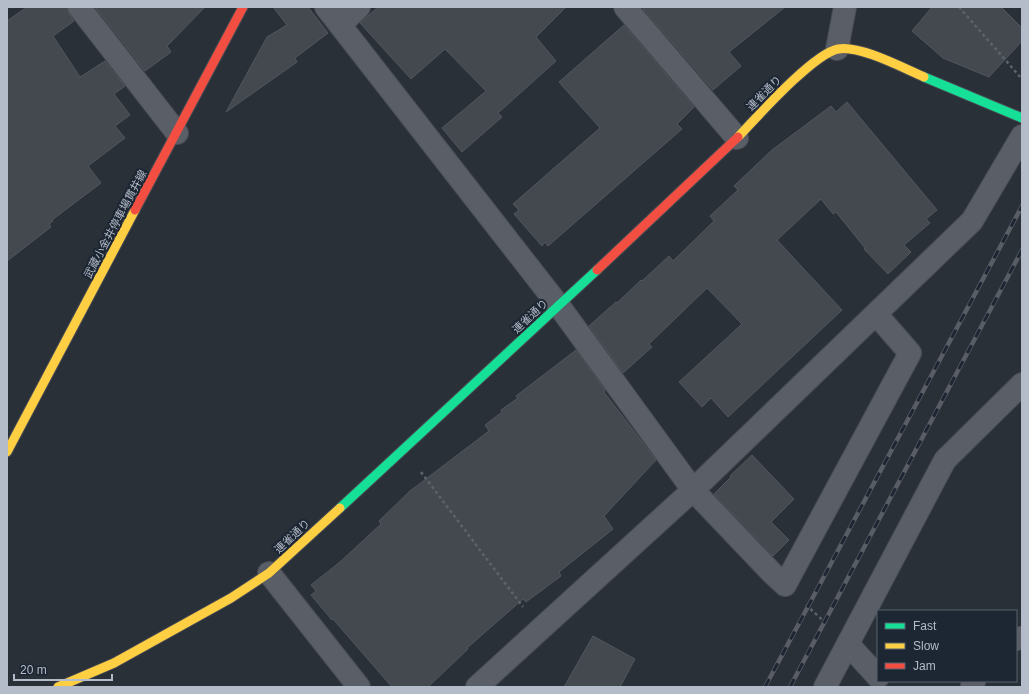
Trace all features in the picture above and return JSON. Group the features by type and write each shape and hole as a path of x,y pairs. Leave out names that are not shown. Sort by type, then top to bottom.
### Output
{"main road":[{"name":"武蔵小金井停車場貫井線","path":"7,452 243,7"},
{"name":"連雀通り","path":"58,687 120,659 231,598 269,573 559,306 737,138 772,101 808,67 823,56 837,49"},
{"path":"837,49 848,49 868,53 1022,118"}],"street":[{"path":"79,7 176,133"},
{"path":"326,7 559,306 693,490 785,585 910,353 876,314"},
{"path":"340,25 359,7"},
{"path":"625,7 737,138"},
{"path":"837,49 845,7"},
{"path":"477,687 693,490 972,221 1022,136"},
{"path":"825,687 945,460 1022,384"},
{"path":"269,573 359,687"},
{"path":"848,644 877,676"}],"path":[{"path":"959,7 1022,79"},
{"path":"404,448 540,630"},
{"path":"785,585 848,644"}],"building":[{"path":"27,7 67,7 69,14 74,21 53,36 80,77 105,61 125,86 114,94 130,115 115,126 125,138 88,166 101,183 52,220 53,221 49,224 51,227 7,261 7,21"},
{"path":"95,7 205,7 167,46 171,52 145,71"},
{"path":"273,7 308,7 328,33 295,58 297,62 226,112 267,37 287,25"},
{"path":"378,7 566,7 536,37 556,61 498,113 502,117 462,152 442,128 486,91 445,49 411,79 360,23"},
{"path":"645,7 785,7 729,52 741,66 713,90 643,9"},
{"path":"932,7 1001,7 1022,28 1022,41 989,77 943,58 912,31"},
{"path":"624,25 694,107 677,124 682,129 548,246 545,242 542,246 514,214 519,210 513,204 600,128 559,82"},
{"path":"847,102 937,210 926,219 930,223 904,245 911,252 888,274 864,249 865,248 836,212 833,214 821,199 777,240 842,310 728,417 711,398 702,407 679,382 742,324 707,288 649,344 652,347 623,373 589,326 669,256 673,261 714,221 710,216 738,190 734,186 772,150 831,106 836,112"},
{"path":"576,350 605,390 604,392 656,460 604,516 613,529 559,572 561,576 526,602 523,599 467,648 468,649 428,687 392,687 311,595 316,591 311,585 340,562 381,524 379,521 410,491 489,431 485,425 502,412 501,410 518,398 516,396"},
{"path":"752,455 794,499 771,522 789,540 773,556 714,494"},
{"path":"593,636 635,659 620,687 564,687"}],"railway":[{"path":"765,687 1022,206"},
{"path":"790,687 1022,250"}],"traffic: fast":[{"path":"924,77 1022,118"},
{"path":"340,508 597,270"}],"traffic: slow":[{"path":"738,137 800,74 827,53 838,49 858,50 893,63 924,77"},
{"path":"7,452 135,210"},
{"path":"58,687 114,663 231,598 269,573 340,508"}],"traffic: jam":[{"path":"135,210 243,7"},
{"path":"597,270 738,137"}]}
